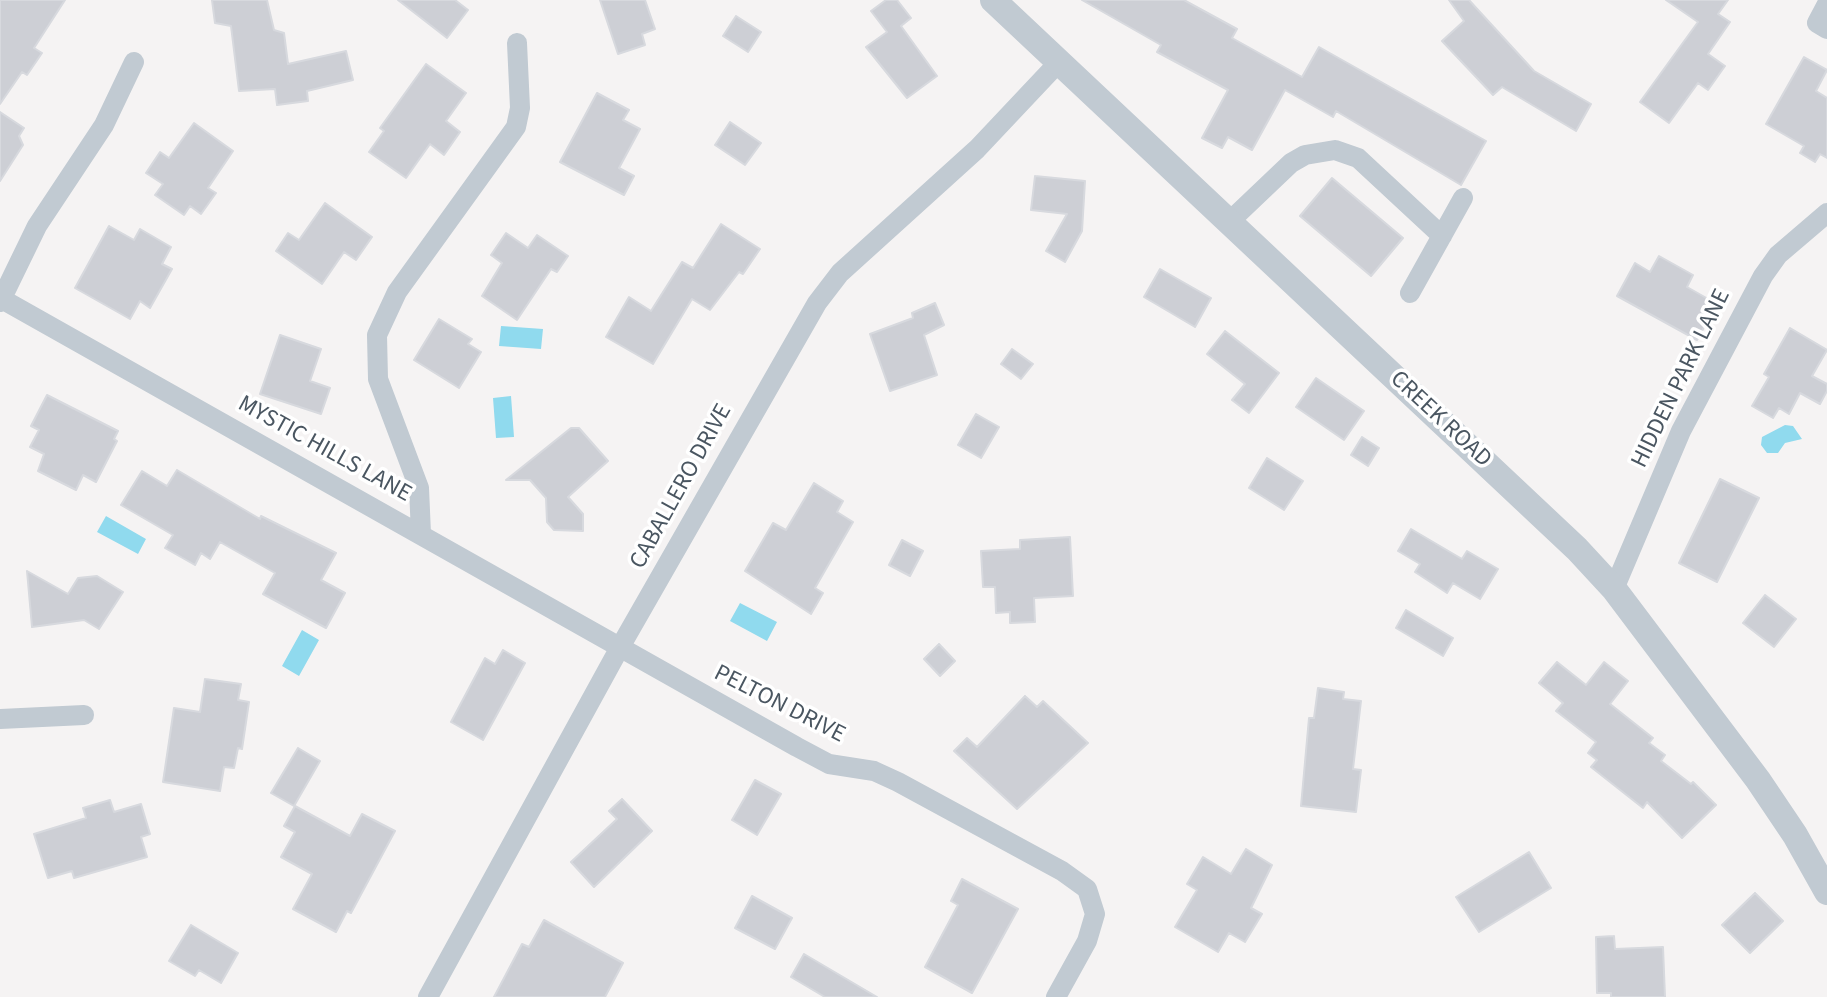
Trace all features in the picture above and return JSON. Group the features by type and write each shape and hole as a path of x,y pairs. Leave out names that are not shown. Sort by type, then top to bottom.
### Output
{"street":[{"name":"CREEK ROAD","path":"993,0 1577,549 1614,589 1758,780 1795,835 1827,892"},
{"path":"1822,26 1827,4"},
{"path":"421,534 419,488 378,379 377,335 397,292 516,127 520,108 517,43"},
{"path":"0,300 37,226 104,125 134,62"},
{"name":"CABALLERO DRIVE","path":"428,997 619,649 817,303 840,273 977,149 1059,62"},
{"path":"1229,222 1291,163 1305,155 1335,150 1358,158 1442,236"},
{"path":"1410,293 1463,198"},
{"name":"HIDDEN PARK LANE","path":"1614,589 1681,431 1763,276 1778,255 1827,213"},
{"name":"MYSTIC HILLS LANE","path":"0,300 421,534 619,649"},
{"name":"PELTON DRIVE","path":"619,649 829,764 874,771 898,782 1062,871 1087,889 1093,901 1093,929 1056,997"},
{"path":"0,719 84,715"}],"water":[{"path":"501,326 543,329 541,349 499,346"},
{"path":"511,396 514,437 496,438 493,398"},
{"path":"1785,425 1793,426 1802,439 1785,443 1778,453 1767,453 1761,445 1762,437"},
{"path":"106,516 146,539 138,554 97,532"},
{"path":"740,603 777,622 767,641 730,621"},
{"path":"302,630 319,640 299,676 282,666"}],"building":[{"path":"0,0 65,0 34,48 42,53 27,75 22,72 0,104"},
{"path":"212,0 267,0 274,30 284,33 288,64 346,51 353,80 307,91 308,101 277,105 275,89 239,91 231,26 215,23"},
{"path":"398,0 455,0 468,10 447,38"},
{"path":"600,0 645,0 655,29 642,34 645,45 618,54"},
{"path":"886,0 897,0 911,18 901,26 937,76 907,98 866,47 887,32 871,11"},
{"path":"1082,0 1184,0 1237,29 1232,38 1302,77 1319,47 1486,141 1461,185 1336,111 1333,117 1285,90 1252,150 1228,137 1222,148 1202,138 1228,90 1157,52 1161,45"},
{"path":"1449,0 1469,0 1534,71 1591,104 1576,131 1502,87 1493,95 1442,41 1464,21"},
{"path":"1666,0 1728,0 1718,14 1730,22 1708,54 1725,66 1708,90 1698,83 1669,123 1640,102 1698,22"},
{"path":"736,16 761,32 748,52 723,36"},
{"path":"1804,57 1827,70 1816,91 1827,98 1827,158 1820,154 1815,162 1800,153 1804,146 1766,124"},
{"path":"426,64 466,93 446,121 460,132 444,155 430,144 406,178 369,152 384,131 380,128"},
{"path":"597,93 629,110 623,120 640,129 619,168 634,176 624,195 560,162"},
{"path":"0,112 24,128 19,136 23,145 0,181"},
{"path":"730,122 761,143 745,165 715,145"},
{"path":"194,123 233,151 208,188 216,193 201,214 190,206 184,215 155,195 163,184 146,173 160,152 169,158"},
{"path":"1035,176 1085,181 1082,231 1065,262 1046,251 1067,214 1031,210"},
{"path":"1332,178 1403,238 1371,276 1300,216"},
{"path":"325,203 372,237 356,260 344,252 322,284 276,251 288,233 299,240"},
{"path":"721,224 760,249 743,274 739,272 710,310 692,299 653,364 606,337 629,297 651,311 682,262 693,268"},
{"path":"109,226 134,240 140,229 171,247 162,264 172,269 150,308 140,301 130,319 75,288"},
{"path":"506,233 528,248 537,235 568,256 557,272 551,269 517,320 482,296 502,263 491,255"},
{"path":"1659,256 1693,275 1687,287 1717,304 1697,340 1617,296 1635,263 1650,272"},
{"path":"1160,269 1211,298 1195,327 1144,297"},
{"path":"935,303 944,325 924,335 937,375 890,391 870,334 913,318 912,313"},
{"path":"439,319 472,339 468,344 481,352 459,388 414,360"},
{"path":"1790,328 1827,350 1812,376 1827,384 1827,391 1820,404 1800,393 1789,414 1779,408 1773,418 1752,406 1769,377 1764,374"},
{"path":"1225,331 1279,373 1249,413 1232,400 1245,384 1207,354"},
{"path":"280,335 321,349 310,381 330,388 321,414 260,394"},
{"path":"1012,349 1033,364 1021,379 1001,364"},
{"path":"1316,378 1364,411 1344,440 1296,407"},
{"path":"47,395 118,431 114,439 117,441 96,482 83,475 76,490 38,471 44,454 30,447 39,430 31,426"},
{"path":"976,414 999,427 981,458 958,445"},
{"path":"571,428 579,428 608,461 568,497 583,514 583,531 554,530 547,522 546,498 530,480 506,480"},
{"path":"1362,437 1379,448 1368,466 1351,455"},
{"path":"1267,458 1303,481 1284,510 1249,488"},
{"path":"177,470 260,519 261,516 336,553 321,580 345,593 326,628 263,594 275,573 220,542 210,559 201,553 195,565 165,548 173,535 121,505 142,471 167,486"},
{"path":"1720,479 1759,498 1717,582 1679,563"},
{"path":"814,483 843,501 837,512 853,522 815,588 823,593 811,614 745,571 773,523 786,530"},
{"path":"1411,529 1462,559 1467,551 1498,569 1480,599 1453,583 1447,593 1415,572 1420,564 1398,551"},
{"path":"1070,537 1073,596 1034,598 1035,622 1010,623 1010,612 996,613 995,587 983,587 981,551 1020,549 1020,540"},
{"path":"902,540 923,551 910,576 889,565"},
{"path":"27,571 68,594 78,578 97,576 123,592 99,629 84,620 32,627"},
{"path":"1765,595 1796,619 1774,647 1743,623"},
{"path":"1406,610 1453,638 1443,656 1396,628"},
{"path":"939,644 955,661 940,676 924,659"},
{"path":"503,650 525,663 483,740 451,722 485,658 495,664"},
{"path":"1557,662 1586,685 1604,662 1628,681 1610,704 1653,738 1649,743 1665,755 1661,761 1691,784 1693,782 1716,805 1682,838 1647,802 1643,808 1591,767 1597,760 1588,753 1596,742 1556,711 1563,703 1539,683"},
{"path":"205,679 241,684 238,700 249,702 242,749 238,748 234,768 224,767 220,791 163,782 174,708 200,712"},
{"path":"1318,688 1344,692 1343,699 1361,701 1353,769 1361,770 1356,812 1301,806 1309,718 1314,718"},
{"path":"1025,696 1037,707 1043,701 1088,743 1017,809 954,751 967,738 977,747"},
{"path":"298,748 320,761 294,806 271,793"},
{"path":"755,780 781,794 757,835 732,820"},
{"path":"622,799 652,831 594,887 571,862 617,819 609,811"},
{"path":"110,800 114,812 141,804 150,834 141,837 147,857 74,878 72,871 48,878 34,834 86,818 83,808"},
{"path":"295,806 350,836 362,814 395,831 351,913 347,911 336,932 293,909 312,874 281,857 295,832 284,826"},
{"path":"1246,849 1272,865 1251,908 1262,914 1245,942 1229,933 1218,952 1175,927 1197,890 1187,884 1203,857 1231,874"},
{"path":"1529,852 1551,888 1479,932 1456,897"},
{"path":"962,879 1018,909 972,993 925,967 958,905 951,901"},
{"path":"1755,893 1783,921 1750,953 1722,925"},
{"path":"752,896 792,918 775,949 735,928"},
{"path":"544,920 623,963 605,997 494,997 522,944 529,947"},
{"path":"191,925 238,953 221,983 199,970 195,976 169,961"},
{"path":"1614,936 1615,949 1663,947 1665,997 1611,997 1611,993 1597,993 1596,937"},
{"path":"804,954 877,997 825,997 791,977"}]}
